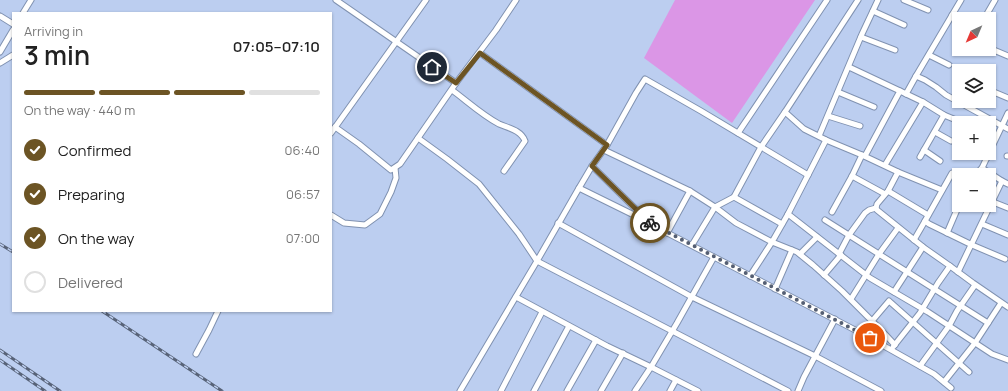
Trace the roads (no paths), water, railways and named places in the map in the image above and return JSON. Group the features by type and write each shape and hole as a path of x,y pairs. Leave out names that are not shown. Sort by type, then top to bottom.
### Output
{"street":[{"path":"24,12 31,0"},
{"path":"336,0 456,83"},
{"path":"332,132 426,0"},
{"path":"335,127 391,170 400,164 456,83 480,53 516,0"},
{"path":"738,133 827,0"},
{"path":"692,245 715,207 734,197 761,147 858,0"},
{"path":"819,136 878,0"},
{"path":"904,0 928,10"},
{"path":"954,12 961,0"},
{"path":"988,12 995,0"},
{"path":"873,11 904,25"},
{"path":"906,94 952,15"},
{"path":"0,16 12,23"},
{"path":"0,52 12,32"},
{"path":"861,37 895,50"},
{"path":"996,51 1008,56"},
{"path":"480,53 607,145"},
{"path":"929,55 949,66"},
{"path":"0,63 12,56"},
{"path":"849,67 923,102 952,118"},
{"path":"916,76 925,80 946,95 1008,129"},
{"path":"460,391 558,223 592,166 604,150 645,79 808,174"},
{"path":"452,90 484,115 493,121 519,132 524,138 525,140 504,172"},
{"path":"832,212 900,91"},
{"path":"838,92 874,107"},
{"path":"996,93 1008,98"},
{"path":"885,165 923,102"},
{"path":"785,112 804,129 826,140 864,155 898,172 942,190"},
{"path":"996,139 1008,112"},
{"path":"920,157 944,114"},
{"path":"828,116 860,126"},
{"path":"935,132 951,141"},
{"path":"418,138 447,158 479,184 520,234 537,261 788,391"},
{"path":"750,276 788,214 826,140"},
{"path":"604,150 690,191 736,223 772,242 800,254 851,299 872,321 893,348"},
{"path":"924,150 940,161"},
{"path":"982,168 986,160"},
{"path":"592,166 652,225"},
{"path":"332,216 344,223 365,225 380,214 396,178 394,168"},
{"path":"876,208 876,204 886,192 898,172"},
{"path":"914,240 952,173"},
{"path":"852,176 886,192 927,218 929,224 1005,259"},
{"path":"996,177 1008,184"},
{"path":"996,195 1002,181"},
{"path":"579,188 893,348 934,374 951,388"},
{"path":"667,233 690,191"},
{"path":"734,197 782,224"},
{"path":"996,203 1008,208"},
{"path":"876,208 898,228 923,247 1008,308"},
{"path":"824,275 840,255 849,235 865,213 876,208"},
{"path":"947,233 956,212"},
{"path":"958,272 988,212"},
{"path":"788,214 866,275 923,309 986,351 1008,360"},
{"path":"825,220 935,288 988,323"},
{"path":"558,223 692,297 815,356 881,391"},
{"path":"982,224 1008,236"},
{"path":"851,299 879,254 898,228"},
{"path":"800,254 817,236"},
{"path":"872,321 889,301 923,247"},
{"path":"775,289 792,250"},
{"path":"635,391 672,331 714,257"},
{"path":"893,348 923,309 950,266"},
{"path":"920,366 949,326 975,285"},
{"path":"516,297 542,312 622,353 651,366 695,390"},
{"path":"889,301 969,372"},
{"path":"944,382 975,343 1001,303"},
{"path":"196,354 218,312"},
{"path":"501,391 542,312"},
{"path":"798,391 835,319"},
{"path":"534,391 569,326"},
{"path":"567,391 596,340"},
{"path":"601,391 622,353"},
{"path":"670,391 676,380"}],"railway":[{"path":"0,244 12,251"},
{"path":"104,312 222,391"},
{"path":"0,350 60,391"},
{"path":"0,360 45,391"}]}
